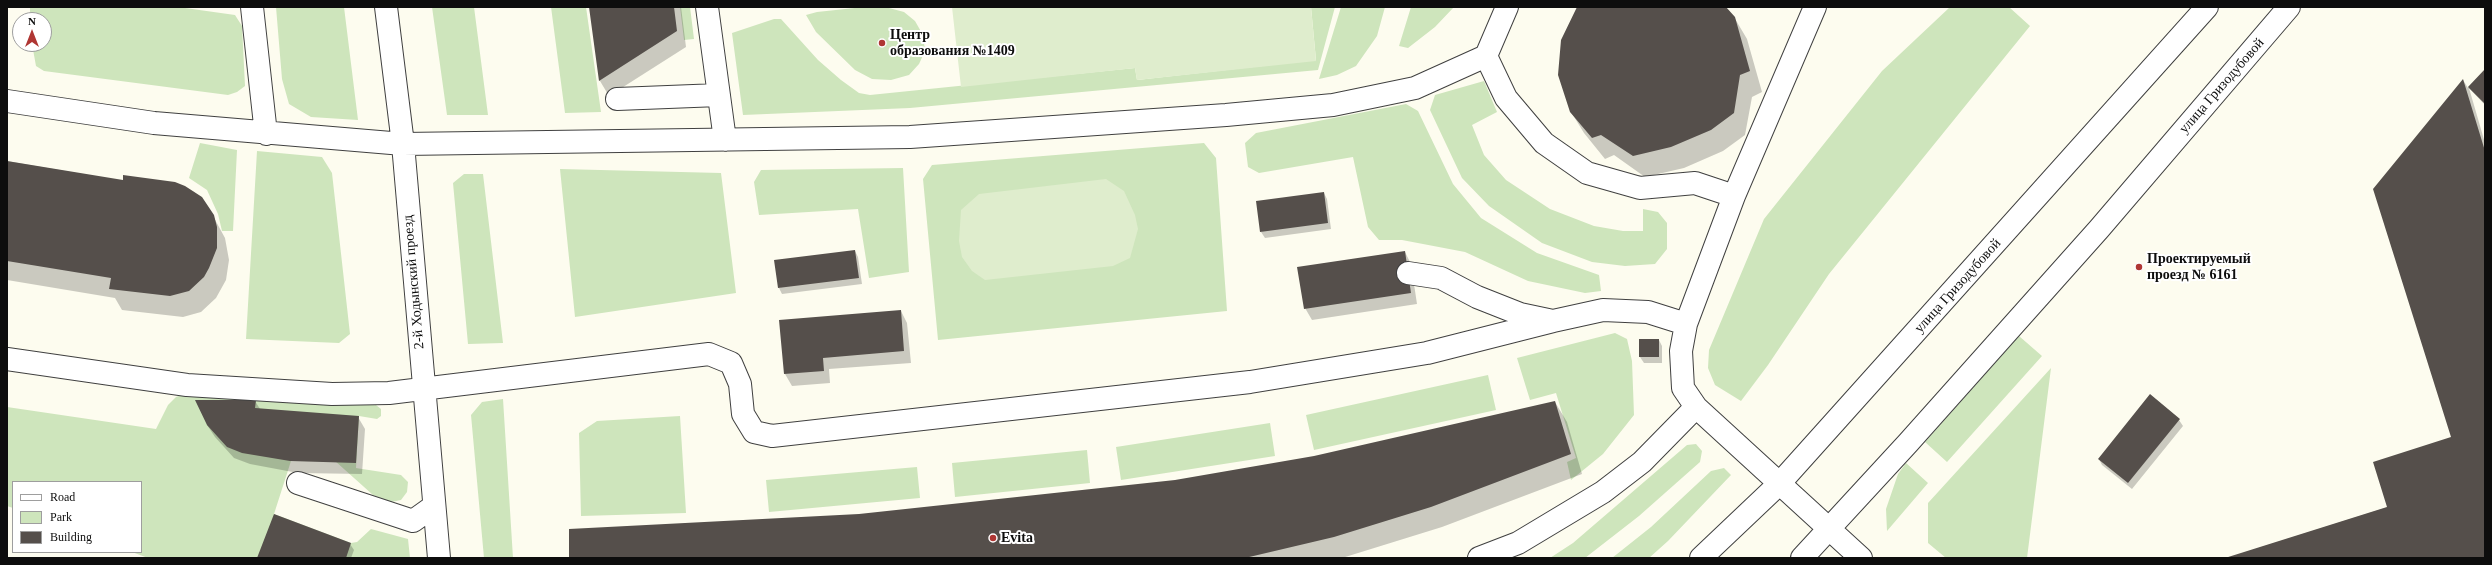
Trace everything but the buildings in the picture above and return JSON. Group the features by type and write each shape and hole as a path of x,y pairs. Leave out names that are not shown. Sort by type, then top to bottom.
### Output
{"street":[{"path":"252,7 266,134"},
{"name":"2-й Ходынский проезд","path":"386,7 403,144 423,389 439,558"},
{"path":"707,7 725,140"},
{"path":"7,101 154,123 266,134 403,144 910,137 1226,115 1333,105 1414,88 1486,56 1507,7"},
{"path":"1815,7 1734,196 1686,324 1681,351 1683,388 1696,407 1732,438 1779,484 1861,558"},
{"name":"улица Гризодубовой","path":"1701,558 1779,484 2207,7"},
{"name":"улица Гризодубовой","path":"1802,558 2093,235 2289,7"},
{"path":"1486,56 1506,98 1544,143 1588,173 1640,188 1695,183 1734,196"},
{"path":"617,99 719,95"},
{"path":"1408,273 1441,278 1477,297 1520,314 1553,321"},
{"path":"7,359 187,385 332,394 423,389 709,354 731,363 740,384 743,414 754,432 772,436 1250,382 1427,353 1603,310 1648,312 1686,324"},
{"path":"1478,558 1518,543 1603,492 1642,462 1696,407"},
{"path":"298,484 412,521 434,506"}],"green space":[{"path":"30,7 178,7 235,15 242,26 245,86 237,92 228,95 44,71 36,66 33,52 52,52 52,12 30,12"},
{"path":"276,7 344,7 358,120 311,117 289,104 282,79"},
{"path":"432,7 474,7 488,115 447,115"},
{"path":"551,7 586,7 601,112 565,113"},
{"path":"680,7 690,7 694,39 684,40"},
{"path":"864,7 889,8 904,12 915,21 923,35 925,51 919,64 909,75 891,80 872,79 855,70 816,32 806,15 817,12"},
{"path":"952,7 1311,7 1316,61 1137,80 1135,68 961,87"},
{"path":"1311,7 1335,7 1318,70 910,108 743,115 732,33 774,19 781,19 818,60 841,80 859,93 870,95 1135,68 1137,80 1316,60"},
{"path":"1341,7 1385,7 1377,36 1356,66 1337,75 1319,79"},
{"path":"1411,7 1454,7 1435,27 1408,48 1399,46"},
{"path":"1950,7 2009,7 2030,26 1829,274 1768,365 1741,401 1715,385 1708,368 1709,350 1764,219 1882,71"},
{"path":"1484,81 1497,112 1472,125 1484,155 1506,180 1550,209 1594,226 1623,231 1643,231 1643,209 1658,212 1667,223 1667,249 1655,264 1625,266 1592,262 1542,243 1489,206 1462,178 1430,110 1435,95"},
{"path":"1406,104 1418,111 1453,184 1481,218 1537,253 1599,275 1601,291 1585,293 1528,281 1465,252 1402,240 1379,240 1368,227 1353,157 1259,173 1248,167 1245,143 1256,133"},
{"path":"200,143 237,150 233,231 222,231 218,214 207,190 189,178"},
{"path":"1204,143 1216,158 1227,311 938,340 923,179 932,165"},
{"path":"257,151 322,157 332,173 350,334 339,343 246,339"},
{"path":"903,168 909,272 869,278 858,209 759,215 754,182 761,170"},
{"path":"560,169 721,173 736,293 575,317"},
{"path":"464,174 483,174 503,343 468,344 453,183"},
{"path":"1106,179 1124,191 1135,215 1138,229 1130,258 1113,266 985,280 972,271 962,257 959,241 961,210 979,194"},
{"path":"1615,333 1627,339 1632,361 1634,415 1603,454 1571,480 1567,462 1576,458 1556,393 1530,400 1517,358"},
{"path":"2019,336 2042,356 1947,462 1925,442"},
{"path":"2051,368 2027,558 1946,558 1928,543 1928,503"},
{"path":"1488,375 1496,410 1314,450 1306,415"},
{"path":"187,393 376,405 381,409 381,416 377,419 359,416 356,468 401,475 408,482 407,492 401,500 391,502 373,495 335,461 291,461 274,514 351,543 357,542 371,529 408,539 410,558 148,558 135,553 142,553 142,481 12,481 12,508 7,506 7,407 156,429 168,405 176,397"},
{"path":"503,399 513,558 484,558 471,415 482,402"},
{"path":"680,416 686,513 581,516 579,433 597,421"},
{"path":"1270,423 1275,456 1121,480 1116,447"},
{"path":"1696,444 1702,451 1700,462 1639,516 1585,558 1550,558 1573,543 1687,445"},
{"path":"1087,450 1090,483 955,497 952,463"},
{"path":"1906,463 1928,483 1887,531 1886,509 1898,474"},
{"path":"917,467 920,498 769,512 766,480"},
{"path":"1724,468 1731,475 1668,541 1649,558 1612,558 1651,527 1711,471"}],"place":[{"name":"Центр образования №1409","path":"882,43"},
{"name":"Проектируемый проезд № 6161","path":"2139,267"},
{"name":"Evita","path":"993,538"}]}
